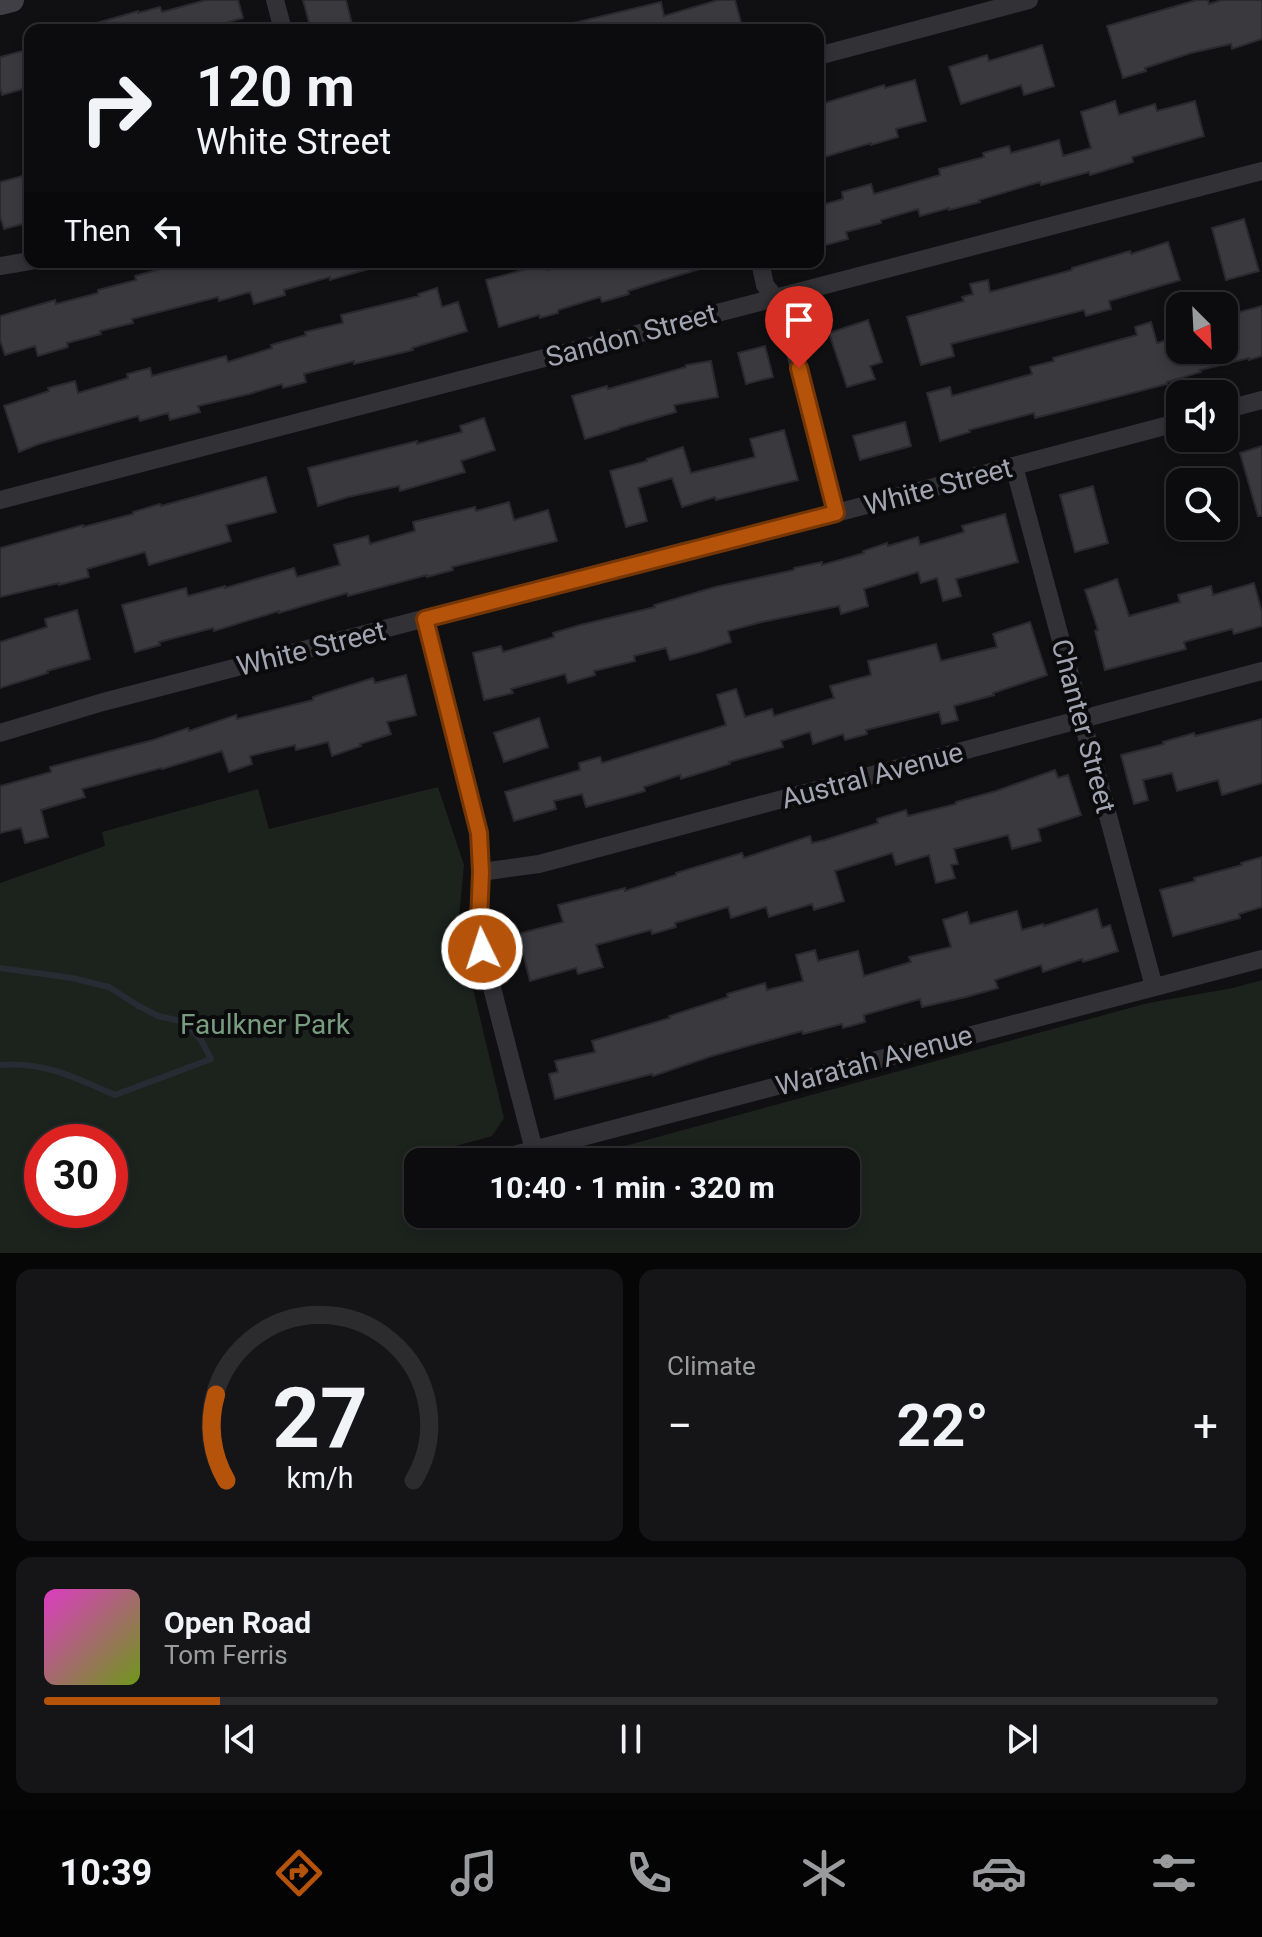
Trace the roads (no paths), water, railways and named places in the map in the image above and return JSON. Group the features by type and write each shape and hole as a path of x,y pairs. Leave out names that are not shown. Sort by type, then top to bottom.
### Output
{"main road":[{"path":"0,3 12,0"}],"street":[{"path":"275,0 281,24"},
{"path":"824,54 1029,0"},
{"name":"Sandon Street","path":"0,500 1262,171"},
{"path":"0,266 24,262"},
{"path":"761,268 765,285 784,309 836,513"},
{"path":"1238,406 1262,400"},
{"name":"White Street","path":"0,733 103,702 1166,426"},
{"name":"Chanter Street","path":"1014,466 1154,987"},
{"path":"425,619 475,811 480,842 479,921 482,949 533,1148"},
{"name":"Austral Avenue","path":"481,872 539,864 1262,671"},
{"name":"Waratah Avenue","path":"542,1148 1262,959"}],"waterway":[{"path":"0,968 72,978 109,987 158,1016 185,1022 201,1040 211,1059 115,1095 45,1068 0,1065"}],"park label":[{"name":"Faulkner Park","path":"265,1024"}]}
